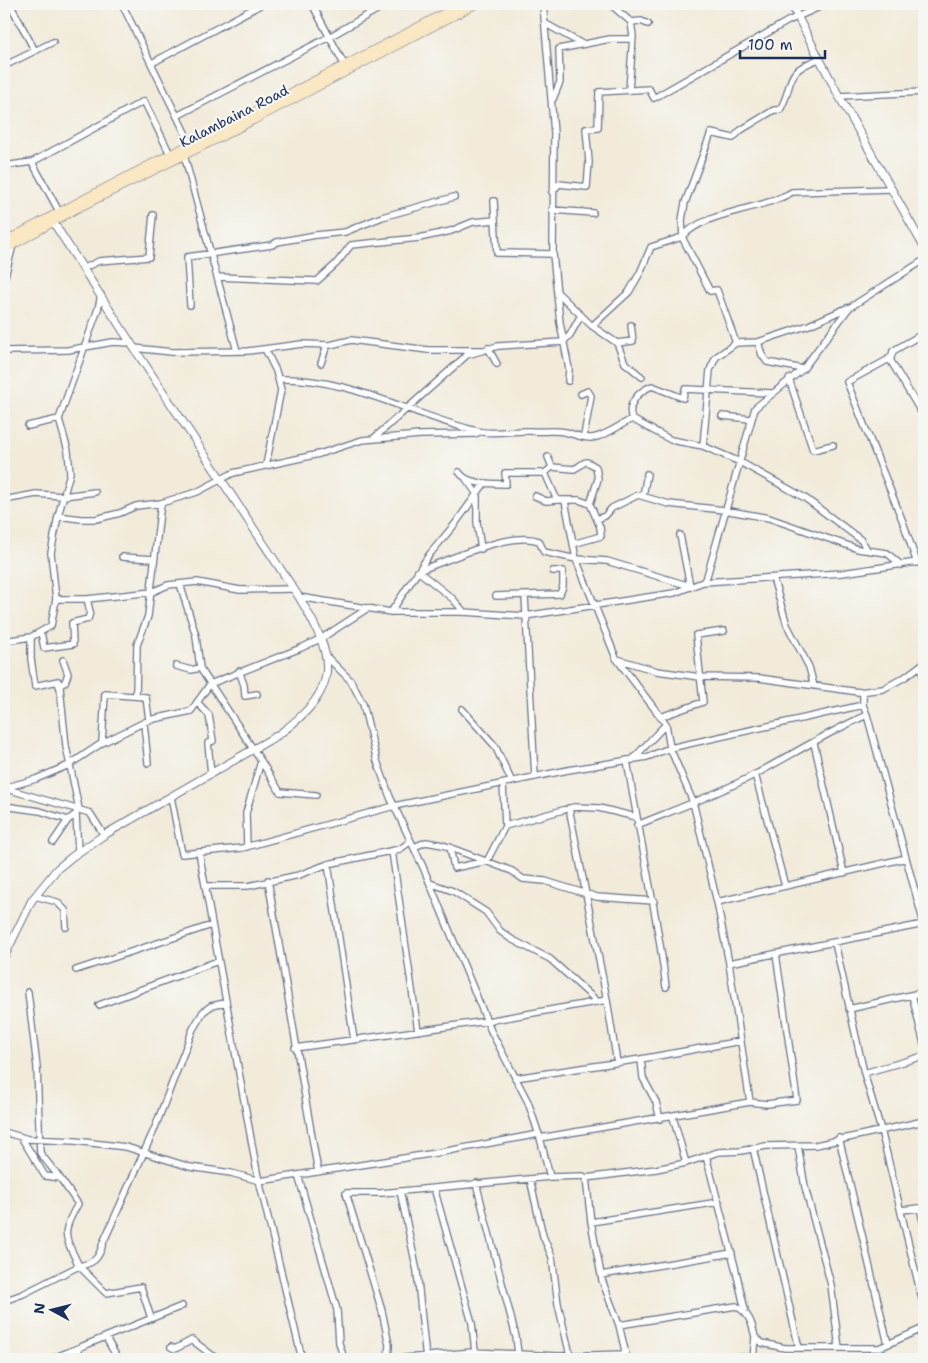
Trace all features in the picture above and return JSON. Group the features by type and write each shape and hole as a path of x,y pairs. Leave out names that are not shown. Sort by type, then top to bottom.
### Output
{"main road":[{"path":"60,215 170,154 345,66 461,4"},
{"name":"Kalambaina Road","path":"4,250 60,215 184,156 476,4"},
{"path":"4,242 52,220"}],"street":[{"path":"10,4 35,51"},
{"path":"122,4 191,144"},
{"path":"152,63 262,4"},
{"path":"312,4 345,66"},
{"path":"177,116 329,37 387,4"},
{"path":"543,4 554,133 552,192 553,254 563,342 569,369 568,381"},
{"path":"610,4 631,22 633,36 629,90"},
{"path":"791,4 839,96 924,247"},
{"path":"552,192 559,184 587,187 586,129 598,128 599,92 649,89 654,98 694,73 826,4"},
{"path":"631,22 642,21 648,24"},
{"path":"546,24 582,44"},
{"path":"552,102 560,82 559,49 610,39 631,39 633,36"},
{"path":"4,66 53,42"},
{"path":"736,343 717,290 710,291 683,236 685,203 708,136 711,133 733,138 747,126 774,110 780,110 792,77 801,66 819,59"},
{"path":"839,96 924,92"},
{"path":"4,166 32,162 144,101 170,154"},
{"path":"184,156 237,351"},
{"path":"32,162 60,215"},
{"path":"592,326 629,292 640,273 651,247 683,236 693,228 719,217 783,198 792,192 890,189"},
{"path":"190,305 187,257 272,245 277,242 316,235 345,232 382,217 454,197"},
{"path":"494,201 497,253 553,254"},
{"path":"552,210 593,213"},
{"path":"84,268 99,261 149,257 153,215"},
{"path":"4,956 35,896 57,869 104,835 254,749 300,719 315,702 324,682 327,657 322,638 299,597 132,345 52,220"},
{"path":"217,277 317,281 336,264 351,245 419,238 451,232 473,222 495,220"},
{"path":"4,280 13,245"},
{"path":"703,446 710,370 716,357 736,343 758,342 810,325 849,308 924,260"},
{"path":"557,292 592,326 617,343 625,363 642,377"},
{"path":"4,641 31,637 51,626 56,599 51,553 58,516 70,473 68,451 59,419 98,309 101,295"},
{"path":"703,582 707,576 724,510 755,408 803,369 849,308"},
{"path":"4,352 68,350 113,342 172,352 237,351 302,344 328,345 351,340 438,351 485,349 527,343 563,342 570,335 581,316"},
{"path":"617,343 633,341 630,325"},
{"path":"917,563 903,522 847,382 889,358 893,351 924,333"},
{"path":"758,342 762,355 767,362 803,369"},
{"path":"321,363 328,345"},
{"path":"265,349 279,379 281,390 266,465"},
{"path":"485,349 497,364"},
{"path":"373,439 467,355 485,349"},
{"path":"889,358 924,417"},
{"path":"279,379 319,380 337,384 432,418 479,432"},
{"path":"789,379 813,450 833,445"},
{"path":"772,393 685,389 683,398 652,386 641,390 632,404 630,412 632,419 672,440 687,445 703,446 740,462 804,498 860,540 867,549"},
{"path":"581,394 588,391 591,396 584,436"},
{"path":"722,416 751,419"},
{"path":"28,426 59,419"},
{"path":"58,516 96,519 120,513 136,506 161,504 197,492 233,473 373,439 475,434 479,432 511,430 563,432 596,437 632,419"},
{"path":"548,457 552,467"},
{"path":"466,480 484,484 506,484 505,473 545,473 552,467 574,469 586,461 596,467 598,479 590,504"},
{"path":"458,472 476,494 477,522 481,548"},
{"path":"545,473 557,500"},
{"path":"643,496 647,474"},
{"path":"391,612 418,571 484,484"},
{"path":"4,500 36,494 63,496 95,492"},
{"path":"597,518 605,516 612,508 638,495 669,504 724,510 769,518 858,549 887,553 901,565"},
{"path":"535,496 546,501 579,500 590,504 597,518 601,536 573,544"},
{"path":"565,501 576,559 616,658 666,724 670,748 693,802 717,902 729,963 750,1102"},
{"path":"136,696 137,645 148,616 161,504"},
{"path":"680,535 690,586"},
{"path":"418,571 481,548 532,538 539,541 544,552 576,559 607,561 690,586"},
{"path":"122,557 154,559"},
{"path":"299,597 391,612 464,612 527,616 674,593 703,582 842,573 924,561"},
{"path":"418,571 453,599 464,612"},
{"path":"496,596 560,594 564,586 563,571 553,571"},
{"path":"773,578 787,625 809,667 814,686"},
{"path":"56,599 87,599 152,592 180,584 196,582 258,592 293,589"},
{"path":"180,584 196,636 200,668 210,684 254,749 280,792 316,795"},
{"path":"525,596 535,777"},
{"path":"41,632 44,648 73,644 72,623 88,619 90,612 87,599"},
{"path":"4,788 36,779 69,765 102,743 147,721 191,712 210,684 322,638 368,608"},
{"path":"660,717 703,702 696,635 724,631"},
{"path":"31,637 31,659 35,686 58,681 77,811 78,853"},
{"path":"327,657 351,681 363,704 377,761 394,806 430,883 487,1021 528,1102 540,1136 550,1177"},
{"path":"616,658 657,671 701,677 759,678 863,692 882,689 923,664 924,680"},
{"path":"59,686 65,682 68,674 63,660"},
{"path":"176,666 191,670 200,668"},
{"path":"239,671 244,685 245,696 257,694"},
{"path":"729,963 924,924 863,705 863,692"},
{"path":"102,743 106,694 136,696 147,699 148,763"},
{"path":"198,702 209,715 213,741 208,743 211,774"},
{"path":"171,797 182,854 247,847 394,806 535,777 647,757 670,748 863,705"},
{"path":"462,709 495,746 512,782"},
{"path":"637,825 756,774 814,743 839,727 867,715"},
{"path":"629,760 666,724"},
{"path":"814,743 844,872"},
{"path":"629,760 637,825 654,901 666,987"},
{"path":"247,847 246,813 261,761"},
{"path":"756,774 785,886"},
{"path":"487,861 505,826 503,784"},
{"path":"4,788 77,811 90,813 104,835"},
{"path":"4,806 40,811 68,820"},
{"path":"505,826 569,808 600,808 636,817"},
{"path":"569,808 607,1000 617,1063"},
{"path":"53,842 68,820 77,811"},
{"path":"205,886 248,886 268,880 299,875 328,864 400,849 411,841"},
{"path":"414,847 426,842 450,847 512,871 523,879 545,881 586,895 654,901"},
{"path":"450,847 454,868 487,861"},
{"path":"392,851 418,1031"},
{"path":"199,852 257,1172 302,1359"},
{"path":"717,902 906,858"},
{"path":"328,864 354,1040"},
{"path":"268,880 295,1048 318,1172"},
{"path":"430,883 453,891 486,912 500,931 511,939 550,959 598,1002 608,1008"},
{"path":"35,896 57,902 65,910 66,927"},
{"path":"76,970 212,925"},
{"path":"835,943 864,1073 881,1130 924,1306"},
{"path":"4,1132 39,1140 126,1147 190,1167 231,1173 260,1181 540,1136 673,1117 750,1102 767,1104 797,1100 776,954"},
{"path":"99,1005 218,961"},
{"path":"28,992 38,1067 40,1154 78,1204 68,1221 65,1236 79,1266 106,1293 140,1287 151,1318"},
{"path":"849,1009 924,992"},
{"path":"912,995 924,1044"},
{"path":"295,1048 487,1021 607,1000"},
{"path":"4,1301 23,1294 79,1266 91,1263 100,1257 103,1243 198,1021 203,1012 211,1006 226,1003"},
{"path":"515,1078 617,1063 741,1041"},
{"path":"864,1073 924,1056"},
{"path":"641,1059 643,1078 656,1102 660,1119"},
{"path":"673,1117 686,1163"},
{"path":"388,1359 389,1345 382,1311 346,1193 400,1191 476,1182 550,1177 583,1176 586,1178 656,1169 686,1163 718,1152 816,1145 839,1138 924,1121"},
{"path":"21,1137 45,1176 60,1178"},
{"path":"839,1138 888,1344"},
{"path":"798,1146 805,1187 831,1285 839,1348"},
{"path":"753,1148 799,1348"},
{"path":"706,1156 745,1310 752,1324 755,1337 753,1359 731,1356 710,1359"},
{"path":"298,1175 337,1310 339,1343 344,1359"},
{"path":"395,1359 426,1358 475,1352 544,1357 570,1355 582,1357 626,1357 619,1325 601,1275 590,1222 586,1178"},
{"path":"530,1179 542,1236 552,1257 558,1304 570,1355"},
{"path":"476,1182 516,1338 518,1354"},
{"path":"434,1188 472,1323 475,1352"},
{"path":"400,1191 417,1271 426,1358"},
{"path":"590,1222 719,1202"},
{"path":"900,1210 920,1208 924,1226"},
{"path":"601,1275 732,1253"},
{"path":"51,1359 182,1306"},
{"path":"619,1325 736,1306 745,1310"},
{"path":"755,1337 762,1343 784,1348 879,1348 924,1328"},
{"path":"106,1338 118,1359"},
{"path":"171,1347 175,1349 192,1340 217,1359"},
{"path":"78,1349 81,1359"}]}
